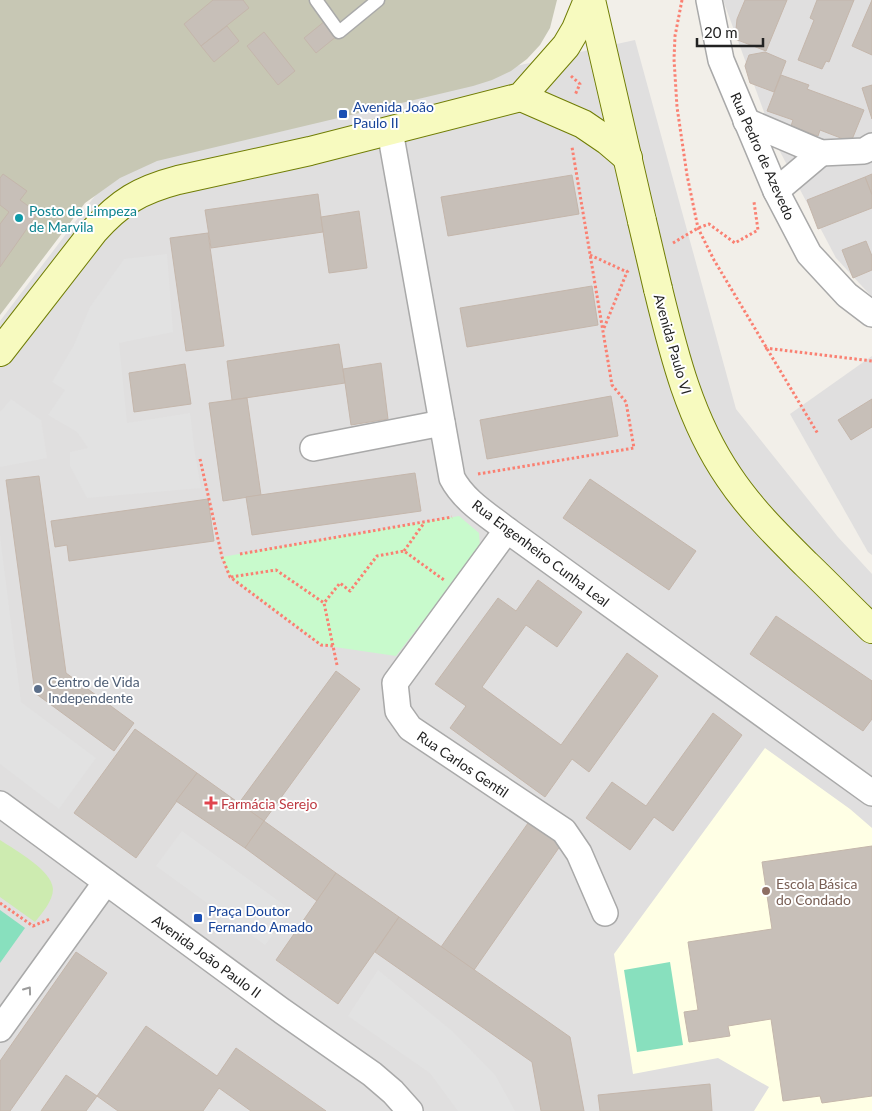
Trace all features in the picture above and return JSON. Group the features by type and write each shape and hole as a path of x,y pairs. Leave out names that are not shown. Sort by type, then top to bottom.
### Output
{"main road":[{"path":"0,352 94,231 108,215 139,193 178,180 310,151 521,97 554,62 576,29 590,0"},
{"name":"Avenida Paulo VI","path":"590,0 672,346 689,400 700,426 728,476 763,520 872,629"},
{"path":"521,97 583,124 608,140 628,158"}],"street":[{"name":"Rua Pedro de Azevedo","path":"709,0 720,60 746,120 767,194 809,254 847,296 872,314"},
{"path":"746,120 821,154 864,151 872,146"},
{"name":"Rua Engenheiro Cunha Leal","path":"390,131 452,478 456,486 472,502 507,530 872,793"},
{"path":"767,194 821,154"},
{"path":"313,448 442,423"},
{"name":"Rua Carlos Gentil","path":"507,530 463,593 395,683 398,712 410,728 564,831 579,853 605,912"},
{"name":"Avenida João Paulo II","path":"0,804 282,1011 372,1074 393,1092 410,1111"},
{"path":"0,1029 106,882"}],"lane":[{"path":"316,0 339,32 378,0"}],"path":[{"path":"682,0 675,36 676,107 698,228 764,348 818,434"},
{"path":"452,478 634,448 626,402 612,384 572,146 556,138 580,84 554,62"},
{"path":"698,228 709,224 735,243 758,230 753,200 767,194"},
{"path":"590,254 627,272"},
{"path":"764,348 872,361"},
{"path":"200,459 222,557 230,577 322,645 332,646"},
{"path":"240,554 459,516 472,502"},
{"path":"324,603 340,583 350,591 377,556 404,551 424,522"},
{"path":"404,551 463,593"},
{"path":"230,577 276,570 324,603 336,665"},
{"path":"0,903 33,926 58,915 74,926"}],"shaded area":[{"path":"0,0 557,0 550,28 540,45 527,59 511,71 492,80 157,161 120,178 85,203 0,315"},
{"path":"723,0 872,0 872,297 836,258 775,142"},
{"path":"635,40 736,409 838,537 872,574 872,1111 0,1111 0,321 116,168 192,137"},
{"path":"167,254 173,332 119,343 127,423 190,413 201,488 87,498 70,466 70,452 88,448 77,432 48,415 65,390 52,382 74,345 90,307 124,259"},
{"path":"872,356 872,555 868,552 790,414"},
{"path":"11,399 41,420 47,458 0,467 0,412"},
{"path":"0,536 21,702 96,758 59,809 0,764"},
{"name":"Escola Básica do Condado","path":"765,748 850,809 872,828 872,1111 754,1111 769,1087 718,1058 633,1074 614,954"},
{"path":"182,831 291,910 265,945 156,866"},
{"path":"378,970 452,1031 495,1075 515,1111 458,1111 430,1073 348,1016"}],"green space":[{"path":"459,516 479,533 480,547 396,656 321,645 230,577 222,557"},
{"path":"0,840 32,861 51,882 53,893 51,898 47,907 35,922 0,897"},
{"path":"0,910 25,928 0,963"},
{"path":"670,962 683,1045 637,1052 624,970"}],"building":[{"path":"213,0 243,0 249,8 201,46 184,24"},
{"path":"745,0 787,0 766,51 735,39 737,19"},
{"path":"817,0 854,0 829,62 826,61 822,69 798,60 814,20 810,18"},
{"path":"872,0 872,55 852,46"},
{"path":"325,21 337,36 316,53 304,38"},
{"path":"227,26 239,41 214,62 201,46"},
{"path":"264,32 295,71 278,85 247,46"},
{"path":"765,52 786,61 774,92 750,83 745,66 749,55"},
{"path":"781,75 809,85 807,89 864,110 851,142 820,130 818,136 791,126 793,120 767,111"},
{"path":"872,85 872,119 862,88"},
{"name":"Posto de Limpeza de Marvila","path":"3,174 27,191 20,200 38,213 0,267 0,224 9,212 0,205 0,178"},
{"path":"872,174 872,195 865,177"},
{"path":"572,175 579,214 448,236 441,197"},
{"path":"865,177 872,195 872,208 818,229 807,200"},
{"path":"318,194 323,232 211,248 205,210"},
{"path":"359,211 367,268 329,273 321,217"},
{"path":"208,233 224,346 186,351 170,238"},
{"path":"866,241 872,256 872,270 853,278 842,250"},
{"path":"592,286 598,325 467,347 460,308"},
{"path":"339,344 345,383 232,400 227,361"},
{"path":"381,363 388,419 351,425 343,369"},
{"path":"185,364 191,404 134,412 129,373"},
{"path":"611,396 618,436 487,459 480,420"},
{"path":"247,398 261,495 223,501 209,403"},
{"path":"872,399 872,427 851,440 838,420"},
{"path":"415,473 421,511 252,535 246,497"},
{"path":"39,476 66,673 134,723 114,751 35,693 6,480"},
{"path":"590,479 696,551 669,590 563,518"},
{"path":"208,499 214,541 69,561 67,545 55,547 51,521"},
{"path":"538,580 582,612 557,647 526,625 482,687 561,745 627,653 658,676 589,772 572,759 545,797 450,728 466,706 435,684 498,598 516,611"},
{"path":"776,616 872,681 872,719 863,731 750,654"},
{"path":"336,671 360,689 264,821 239,803"},
{"path":"713,713 742,735 673,831 654,817 630,850 586,818 612,782 646,806"},
{"path":"135,729 197,773 136,858 74,813"},
{"path":"197,773 264,821 245,848 176,801"},
{"path":"533,816 565,839 474,970 441,947"},
{"path":"264,821 336,873 317,901 245,848"},
{"path":"872,846 872,1096 822,1103 820,1096 783,1101 771,1019 728,1026 730,1036 689,1042 684,1012 698,1010 688,942 772,929 762,862"},
{"path":"336,873 399,917 338,1004 276,960"},
{"path":"399,917 570,1037 584,1111 541,1111 532,1062 375,952"},
{"path":"76,952 107,973 10,1111 0,1111 0,1061"},
{"path":"146,1026 217,1076 236,1048 326,1111 251,1111 219,1088 203,1111 118,1111 97,1096"},
{"path":"66,1075 97,1096 86,1111 41,1111"},
{"path":"710,1084 712,1111 600,1111 598,1095"}],"place":[{"name":"Avenida João Paulo II","path":"343,114"},
{"name":"Posto de Limpeza de Marvila","path":"19,218"},
{"name":"Centro de Vida Independente","path":"38,689"},
{"name":"Farmácia Serejo","path":"211,803"},
{"name":"Escola Básica do Condado","path":"766,891"},
{"name":"Praça Doutor Fernando Amado","path":"198,918"}]}
